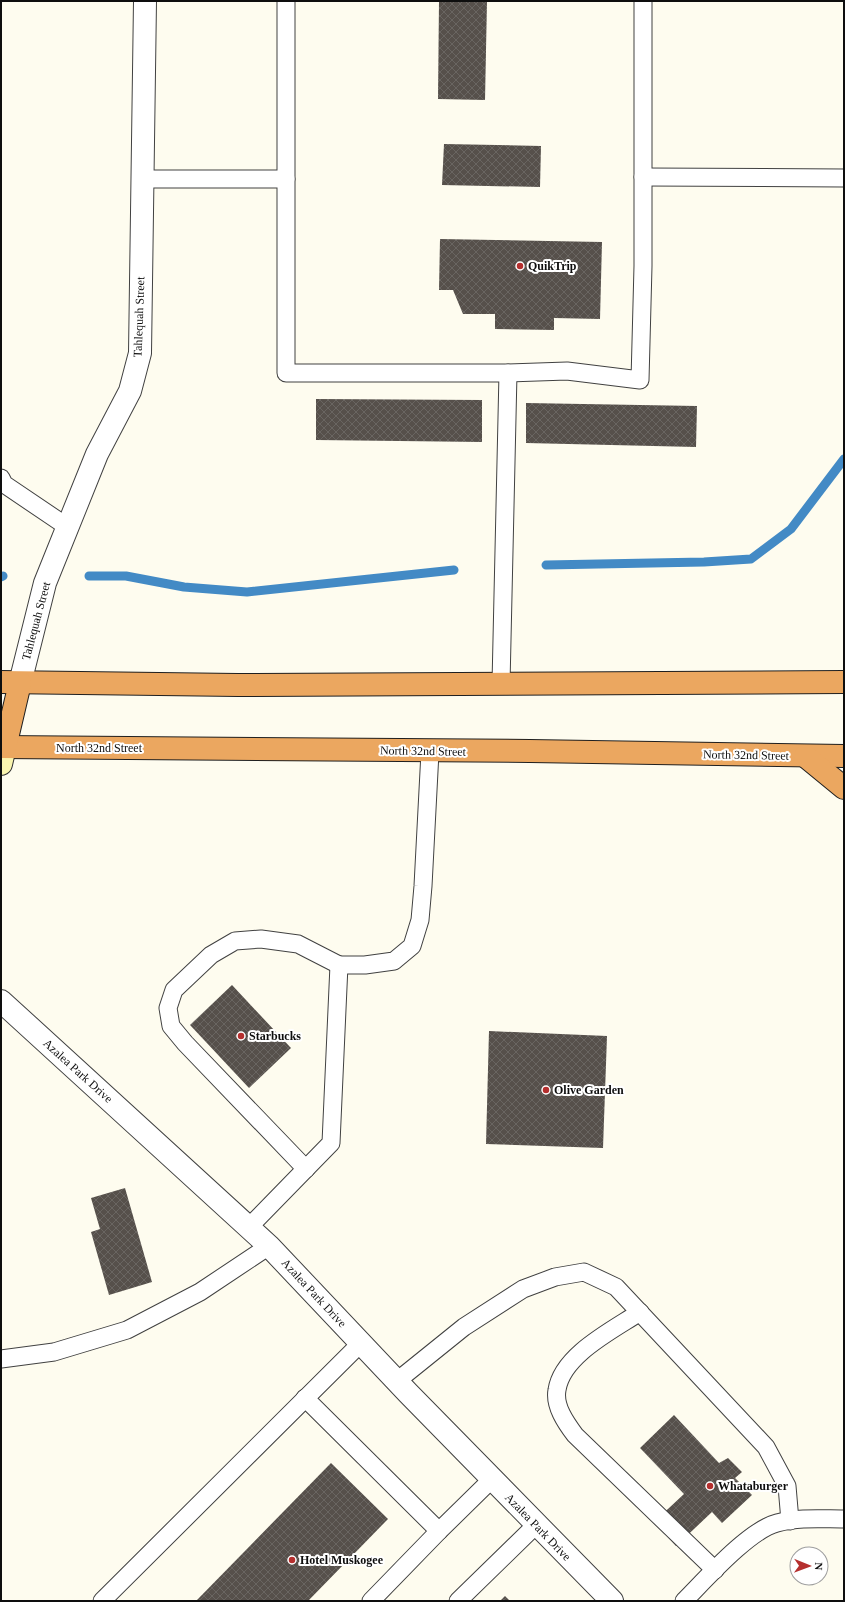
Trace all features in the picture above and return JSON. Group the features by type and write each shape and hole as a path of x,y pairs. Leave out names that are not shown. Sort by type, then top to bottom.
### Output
{"highway":[{"path":"2,753 10,683 501,684 746,681 844,682"},
{"name":"North 32nd Street","path":"2,753 530,751 844,756"},
{"path":"805,756 844,788"}],"street":[{"name":"Tahlequah Street","path":"10,683 46,583 97,454 130,391 140,353 145,1"},
{"name":"Azalea Park Drive","path":"1,1000 269,1246 536,1525 612,1601"}],"lane":[{"path":"286,1 286,373 508,373 567,371 640,380 643,177 643,1"},
{"path":"643,177 844,178"},
{"path":"142,179 286,179"},
{"path":"501,684 508,373"},
{"path":"1,478 4,484 69,528"},
{"path":"306,1169 171,1026 168,1008 174,990 212,955 235,941 261,939 298,944 339,965 365,965 394,962 412,946 420,920 424,886 430,752"},
{"path":"249,1227 331,1143 339,965"},
{"path":"1,1359 54,1352 127,1330 200,1292 269,1246"},
{"path":"397,1381 464,1327 523,1289 555,1277 584,1272 616,1287 766,1447 787,1486 790,1521"},
{"path":"640,1312 586,1347 563,1372 556,1391 561,1415 575,1435 715,1570"},
{"path":"102,1601 361,1342"},
{"path":"305,1398 439,1531"},
{"path":"371,1601 492,1479"},
{"path":"684,1601 748,1538 775,1523 807,1518 844,1519"},
{"path":"458,1601 536,1525"}],"building":[{"path":"439,1 487,1 485,100 438,99"},
{"path":"444,144 541,146 540,187 442,185"},
{"name":"QuikTrip","path":"440,239 602,242 600,319 554,318 554,330 495,329 495,314 463,314 453,290 439,290"},
{"path":"316,399 482,400 482,442 316,440"},
{"path":"526,403 697,406 696,447 526,443"},
{"name":"Starbucks","path":"232,985 291,1048 249,1088 190,1025"},
{"name":"Olive Garden","path":"489,1031 607,1036 603,1148 486,1144"},
{"path":"125,1188 152,1282 109,1295 91,1232 100,1229 91,1198"},
{"name":"Whataburger","path":"674,1415 719,1463 728,1458 742,1472 735,1478 752,1495 722,1523 712,1512 676,1546 654,1522 684,1494 640,1448"},
{"name":"Hotel Muskogee","path":"331,1463 388,1519 308,1601 196,1601"},
{"path":"505,1596 510,1601 500,1601"}],"waterway":[{"path":"546,565 704,562 751,559 791,529 844,459"},
{"path":"89,576 126,576 184,587 247,592 454,570"}],"place":[{"name":"QuikTrip","path":"520,266"},
{"name":"Starbucks","path":"241,1036"},
{"name":"Olive Garden","path":"546,1090"},
{"name":"Whataburger","path":"710,1486"},
{"name":"Hotel Muskogee","path":"292,1560"}]}
